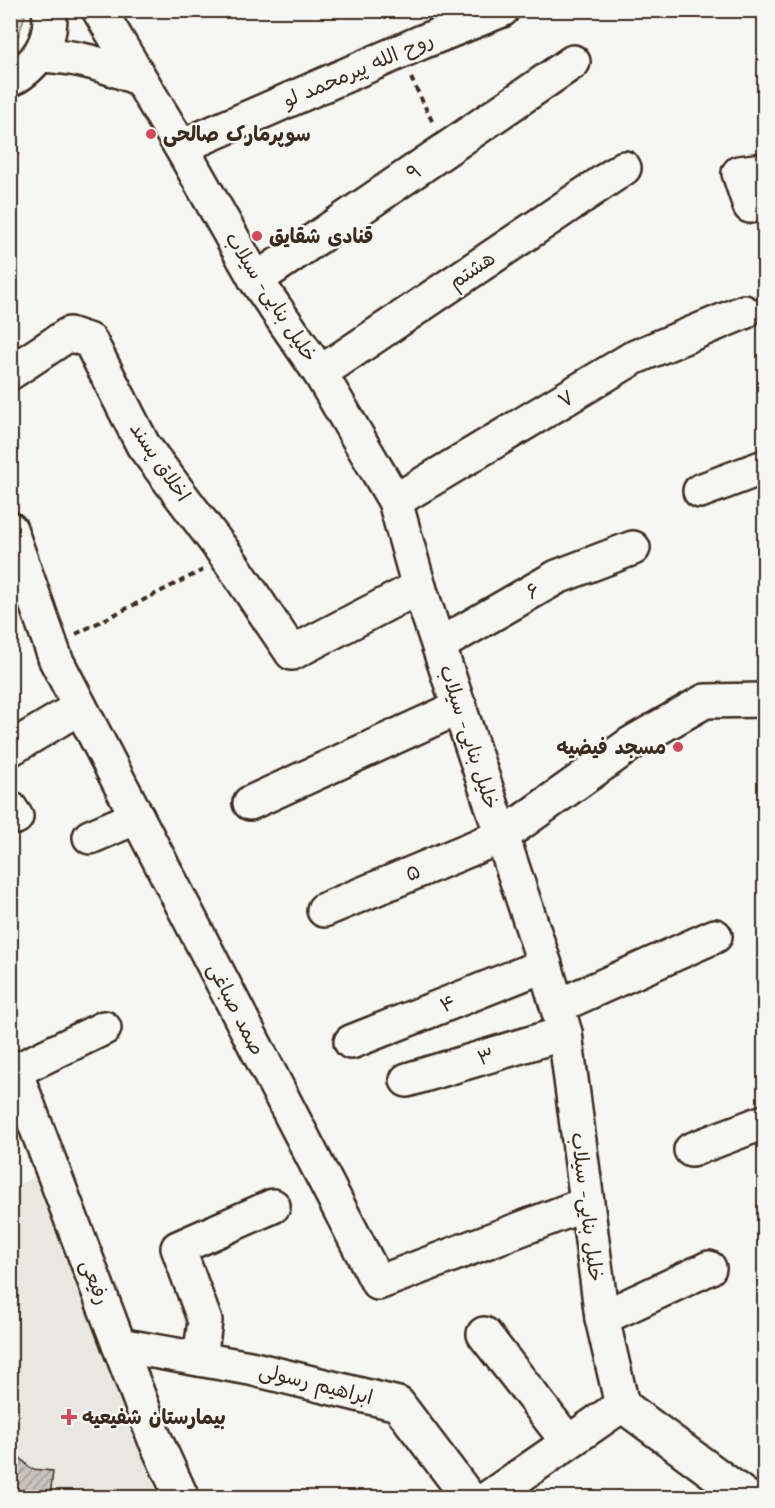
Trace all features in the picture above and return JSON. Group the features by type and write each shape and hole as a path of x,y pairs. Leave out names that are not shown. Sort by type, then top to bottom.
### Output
{"street":[{"path":"10,80 26,71 40,54 48,37 51,18 49,10"},
{"name":"خلیل بنایی- سیلاب","path":"99,10 138,78 182,147 256,280 320,373 395,501 419,587 545,965 561,1020 602,1318 622,1404"},
{"name":"روح الله پیرمحمد لو","path":"182,147 398,52 502,10"},
{"path":"40,54 93,61 138,78"},
{"name":"۹","path":"256,280 573,62"},
{"name":"هشتم","path":"320,373 624,168"},
{"path":"750,206 739,173 765,170"},
{"name":"۷","path":"395,501 633,358 744,312"},
{"name":"اخلاق پسند","path":"10,373 69,334 90,341 143,445 228,558 291,653 419,587"},
{"path":"700,491 765,467"},
{"name":"صمد صباغی","path":"13,546 56,660 378,1283 586,1204"},
{"name":"۶","path":"439,645 557,577 633,549"},
{"name":"۵","path":"324,910 502,836 632,742 705,701 765,700"},
{"path":"10,749 80,706"},
{"path":"250,803 460,708"},
{"path":"90,837 137,817"},
{"name":"۳","path":"407,1080 561,1020 715,936"},
{"name":"۴","path":"351,1042 545,965"},
{"path":"13,1069 104,1028"},
{"name":"رفیعی","path":"13,1069 154,1437 182,1497"},
{"path":"691,1150 765,1122"},
{"path":"200,1359 205,1321 178,1248 273,1206"},
{"path":"602,1318 709,1268"},
{"path":"484,1334 568,1442"},
{"name":"ابراهیم رسولی","path":"119,1345 250,1368 398,1404 469,1497"},
{"path":"488,1497 622,1404 748,1497"}],"path":[{"path":"398,52 447,150"},
{"path":"10,141 18,156"},
{"path":"51,646 228,558"}],"shaded area":[{"path":"11,10 23,11 25,15 18,37 11,40"},
{"name":"بیمارستان شفیعیه","path":"40,1174 158,1497 11,1498 11,1189"}],"building":[{"path":"10,1447 31,1469 53,1471 50,1498 10,1498"}],"place":[{"name":"سوپرمارک صالحی","path":"151,134"},
{"name":"قنادی شقایق","path":"257,236"},
{"name":"مسجد فیضیه","path":"678,747"},
{"name":"بیمارستان شفیعیه","path":"69,1417"}]}
